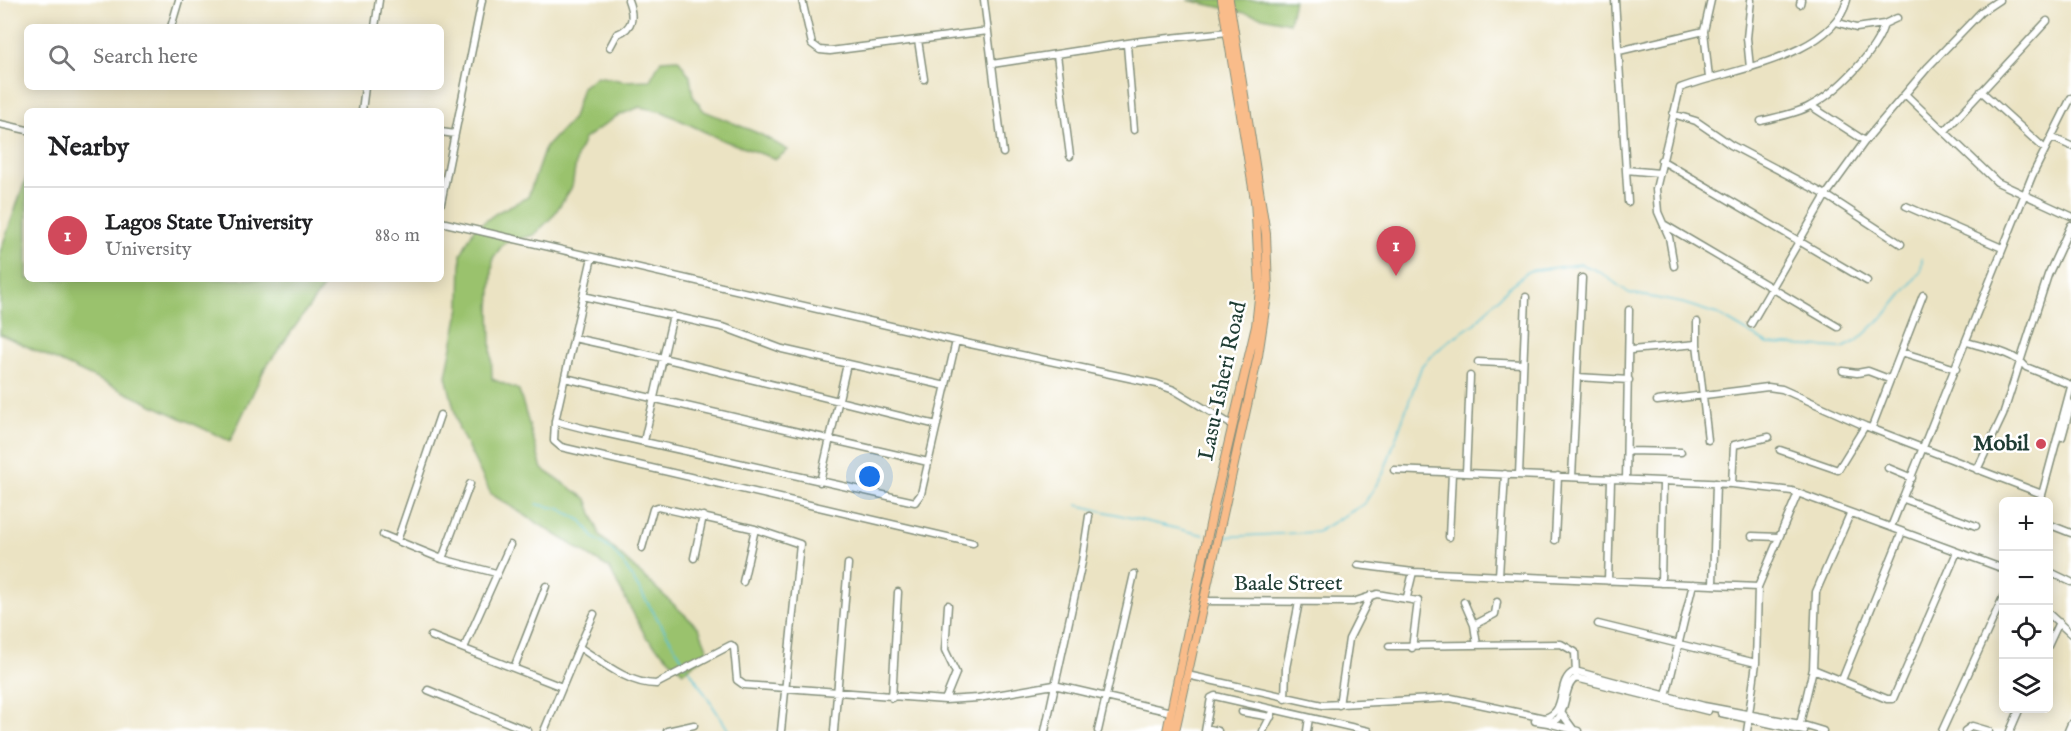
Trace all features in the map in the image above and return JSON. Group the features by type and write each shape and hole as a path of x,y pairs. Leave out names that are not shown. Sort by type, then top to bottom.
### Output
{"main road":[{"name":"Lasu-Isheri Road","path":"1175,731 1203,601 1232,425 1256,326 1260,289 1258,225 1222,0"},
{"name":"Lasu-Isheri Road","path":"1167,731 1258,356 1268,290 1263,210 1229,0"}],"street":[{"path":"172,24 179,0"},
{"path":"375,24 379,0"},
{"path":"444,188 482,0"},
{"path":"609,46 617,34 626,31 631,24 632,10 628,0"},
{"path":"802,0 812,44 820,50 830,51 988,31"},
{"path":"984,0 1003,153"},
{"path":"1615,0 1628,202"},
{"path":"1709,78 1704,31 1711,0"},
{"path":"1750,68 1747,38 1751,0"},
{"path":"1674,266 1665,225 1658,212 1656,201 1659,173 1680,88 1750,68 1808,43 1836,22 1847,0"},
{"path":"1751,324 1826,195 1865,141 1928,67 1981,12 1999,0"},
{"path":"1836,22 1856,28 1884,24 1897,18"},
{"path":"1945,131 2047,21"},
{"path":"1761,121 1811,106 1848,75 1866,56 1881,36 1884,24"},
{"path":"1619,51 1704,31"},
{"path":"992,64 1228,32"},
{"path":"918,40 924,79"},
{"path":"1127,45 1134,130"},
{"path":"1057,55 1070,156"},
{"path":"362,108 365,90"},
{"path":"1981,91 2045,149"},
{"path":"1906,95 1996,182 2071,216"},
{"path":"1891,527 1967,342 2002,248 2045,149 2053,138 2071,98"},
{"path":"1811,106 1865,141"},
{"path":"1673,114 1691,118 1731,145 1826,195 1901,244"},
{"path":"0,124 24,129"},
{"path":"444,132 455,134"},
{"path":"2053,138 2071,146"},
{"path":"1662,160 1867,281"},
{"path":"1626,170 1659,173"},
{"path":"1906,206 2002,248"},
{"path":"444,223 956,341 1156,384 1174,390 1232,425"},
{"path":"1665,225 1838,327"},
{"path":"1977,470 2003,415 2048,275 2071,225"},
{"path":"592,257 555,421 554,441 561,447 973,543"},
{"path":"1572,477 1582,278"},
{"path":"583,296 738,331 782,350 946,386"},
{"path":"1780,450 1838,470 1869,426 1923,296"},
{"path":"1519,475 1526,297"},
{"path":"1626,480 1631,350 1629,310"},
{"path":"644,441 673,315"},
{"path":"1697,322 1697,344 1708,440"},
{"path":"574,338 663,357 937,425"},
{"path":"555,421 915,502 921,494 956,341"},
{"path":"1657,401 1768,387 1782,389 1977,470 2042,494 2071,386 2026,366 2022,361 1967,342"},
{"path":"1631,350 1697,344"},
{"path":"1901,352 1956,369"},
{"path":"1478,362 1523,364"},
{"path":"820,482 847,364"},
{"path":"1843,371 1857,374 1868,371 1889,379"},
{"path":"1466,473 1470,376"},
{"path":"1577,377 1629,380"},
{"path":"565,378 928,462"},
{"path":"2043,497 2071,404"},
{"path":"397,541 440,416"},
{"path":"1732,484 1734,445 1769,436"},
{"path":"1627,451 1682,452"},
{"path":"1888,468 1912,478"},
{"path":"1394,470 1716,483 1798,493 1999,567"},
{"path":"1449,537 1452,473"},
{"path":"1499,576 1505,474"},
{"path":"1555,540 1558,476"},
{"path":"1608,581 1611,480"},
{"path":"1661,583 1663,482"},
{"path":"1713,585 1716,483"},
{"path":"442,559 470,484"},
{"path":"1747,731 1756,663 1758,587 1798,493"},
{"path":"1904,499 1976,526"},
{"path":"642,548 648,519 655,508 703,516 796,541 801,549 781,731"},
{"path":"1800,724 1813,669 1815,592 1850,514"},
{"path":"694,558 703,516"},
{"path":"1045,731 1053,685 1082,562 1089,516"},
{"path":"2053,526 2071,533"},
{"path":"743,582 755,529"},
{"path":"1842,680 1902,532"},
{"path":"383,535 442,559 496,573"},
{"path":"1752,536 1779,537"},
{"path":"464,648 510,545"},
{"path":"1813,669 1887,699 1895,697 1958,552"},
{"path":"834,731 848,564"},
{"path":"1358,565 1413,572 1758,587"},
{"path":"1412,648 1418,601 1407,597 1413,572"},
{"path":"2053,573 2071,582"},
{"path":"1098,731 1134,574"},
{"path":"1666,696 1693,584"},
{"path":"513,668 546,586"},
{"path":"892,698 898,592"},
{"path":"1339,705 1348,639 1371,595"},
{"name":"Baale Street","path":"1203,601 1353,602 1371,595 1407,597"},
{"path":"1285,699 1286,668 1299,602"},
{"path":"1464,602 1474,625 1476,645"},
{"path":"1474,625 1495,614 1497,602"},
{"path":"945,700 956,673 945,650 948,605"},
{"path":"1944,731 2000,605"},
{"path":"544,731 594,614"},
{"path":"1944,731 1999,616"},
{"path":"2053,617 2071,633"},
{"path":"2053,636 2059,622"},
{"path":"1598,624 1756,663"},
{"path":"430,636 562,687"},
{"path":"1389,646 1412,648 1561,644 1575,652 1576,675 1569,685 1562,714 1558,719 1548,723"},
{"path":"579,647 622,675 643,683 656,684 731,645 735,648 740,684 892,698 945,700 978,698 1053,685 1171,711"},
{"path":"1187,677 1285,699 1339,705 1417,698 1451,698 1544,718 1552,716 1557,710 1565,682 1571,673 1665,702 1800,724 1823,731"},
{"path":"1576,675 1804,731"},
{"path":"1187,677 1321,707 1450,702 1576,730"},
{"path":"428,690 528,731"},
{"path":"1218,731 1206,729 1213,696 1272,714"},
{"path":"1242,712 1310,718 1368,731"},
{"path":"2010,731 2018,713"},
{"path":"1263,731 1272,714"},
{"path":"1562,714 1576,730"},
{"path":"1307,731 1310,718"},
{"path":"1332,731 1334,723"},
{"path":"667,731 694,725"},
{"path":"1965,731 1972,726 1989,731"}],"green space":[{"path":"1188,0 1294,0 1289,23"},
{"path":"678,59 690,76 693,96 704,111 760,134 788,150 776,159 722,140 663,112 640,107 617,116 584,139 577,156 572,187 553,216 534,235 504,243 493,258 490,309 492,379 519,390 542,469 587,499 600,536 699,628 709,653 683,672 646,637 609,568 491,494 459,429 446,376 460,307 461,254 474,229 498,212 528,197 545,148 573,118 582,87 597,76 624,81 650,80 661,60"},
{"path":"24,184 24,282 327,282 264,370 230,441 0,334 0,252"}],"waterway":[{"path":"1221,537 1317,532 1364,504 1383,474 1422,365 1447,342 1474,324 1509,287 1529,271 1581,264 1600,272 1629,293 1682,303 1717,314 1768,344 1843,348 1857,341 1888,312 1921,271 1922,258"},
{"path":"536,504 560,509 582,521 593,537 613,551 625,566 686,665"},
{"path":"1077,505 1204,535"},
{"path":"689,669 729,731"}],"place":[{"name":"Lagos State University","path":"1396,276"},
{"name":"Mobil","path":"2041,444"}]}
